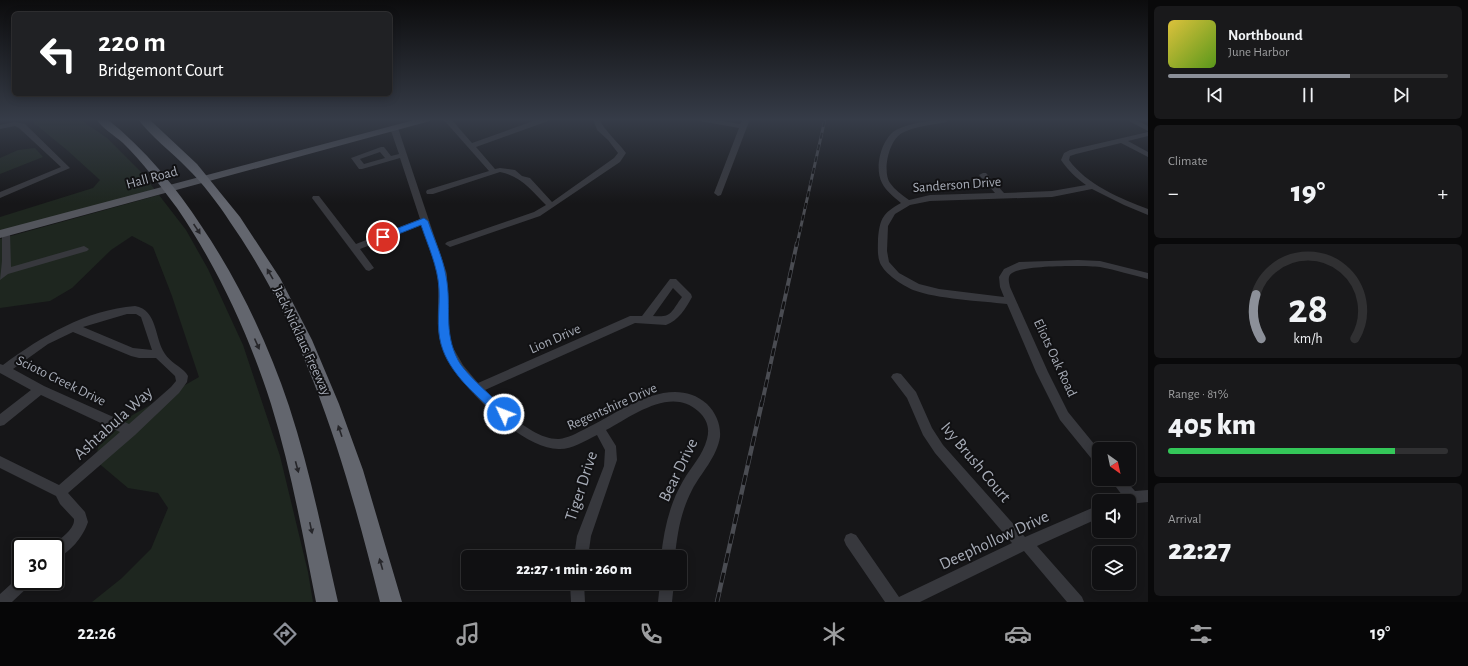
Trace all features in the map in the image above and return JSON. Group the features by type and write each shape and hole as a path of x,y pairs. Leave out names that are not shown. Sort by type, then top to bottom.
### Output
{"highway":[{"path":"132,147 142,156 175,197 206,242 231,285 264,359 280,405 303,490 327,602"},
{"name":"Jack Nicklaus Freeway","path":"173,147 192,165 230,212 269,273 294,320 323,383 341,433 359,489 391,602"}],"main road":[{"name":"Hall Road","path":"3,234 324,147"}],"street":[{"path":"0,195 66,168 44,147"},
{"name":"Regentshire Drive","path":"400,147 442,274 444,290 443,327 446,345 455,365 477,389 521,428 544,442 560,444 569,442 639,408 666,397 681,398 694,402 702,407 712,422"},
{"path":"471,147 493,171"},
{"path":"450,244 537,214 551,206 617,160 622,153 618,147"},
{"path":"718,193 735,147"},
{"path":"887,147 884,175 885,182 890,189 907,203"},
{"path":"1093,147 1073,152 1067,155 1065,160 1073,171 1095,186 1120,201 1148,212"},
{"path":"1134,147 1148,155"},
{"path":"389,158 403,155"},
{"path":"430,192 493,171 508,171 519,178 527,180 551,206"},
{"path":"984,175 1002,196"},
{"name":"Sanderson Drive","path":"1011,301 939,292 916,287 893,273 885,263 882,251 884,226 891,212 907,203 930,198 1052,194 1095,186"},
{"path":"316,198 369,268"},
{"path":"354,248 424,221"},
{"path":"3,234 7,261 3,275"},
{"path":"3,275 84,249"},
{"name":"Eliots Oak Road","path":"1092,451 1064,416 1042,372 1004,287 1004,277 1007,271 1015,266 1078,262 1100,264 1148,276"},
{"path":"2,369 50,338 72,327 117,313 137,310 145,315 159,354 139,354 131,352 72,327"},
{"name":"Lion Drive","path":"477,389 634,319 645,319"},
{"name":"Ashtabula Way","path":"60,491 66,488 131,431 175,390 181,382 182,376 178,371 163,360 159,354"},
{"name":"Scioto Creek Drive","path":"2,369 40,389 131,431"},
{"name":"Ivy Brush Court","path":"897,376 912,395 927,431 939,449 1077,602"},
{"path":"0,421 40,389"},
{"name":"Bear Drive","path":"669,550 674,519 683,493 703,462 713,439 714,427 712,422"},
{"name":"Tiger Drive","path":"582,550 584,536 610,466 612,455 610,445 598,429"},
{"path":"0,462 55,490 60,491 63,499 81,516 82,522 80,528 64,543"},
{"path":"1136,498 1148,496"},
{"name":"Deephollow Drive","path":"904,602 1092,513"},
{"path":"851,540 894,602"},
{"path":"2,602 15,590"},
{"path":"577,590 578,602"},
{"path":"665,602 666,590"}],"shaded area":[{"path":"63,147 116,147 142,173 155,190 0,232 0,217 93,188 100,180"},
{"path":"35,148 43,157 0,174 0,158 18,150"},
{"path":"159,195 186,230 208,269 243,345 280,456 308,572 313,602 92,602 122,578 151,549 168,508 158,493 128,488 96,461 98,447 131,416 199,377 172,296 153,247 132,236 111,250 72,288 50,301 0,308 0,239"}],"railway":[{"path":"797,244 819,147"},
{"path":"762,403 797,243"},
{"path":"717,602 762,402"}],"route":[{"path":"383,237 424,221 442,274 444,290 443,327 449,353 455,365 477,389 504,414"}]}
